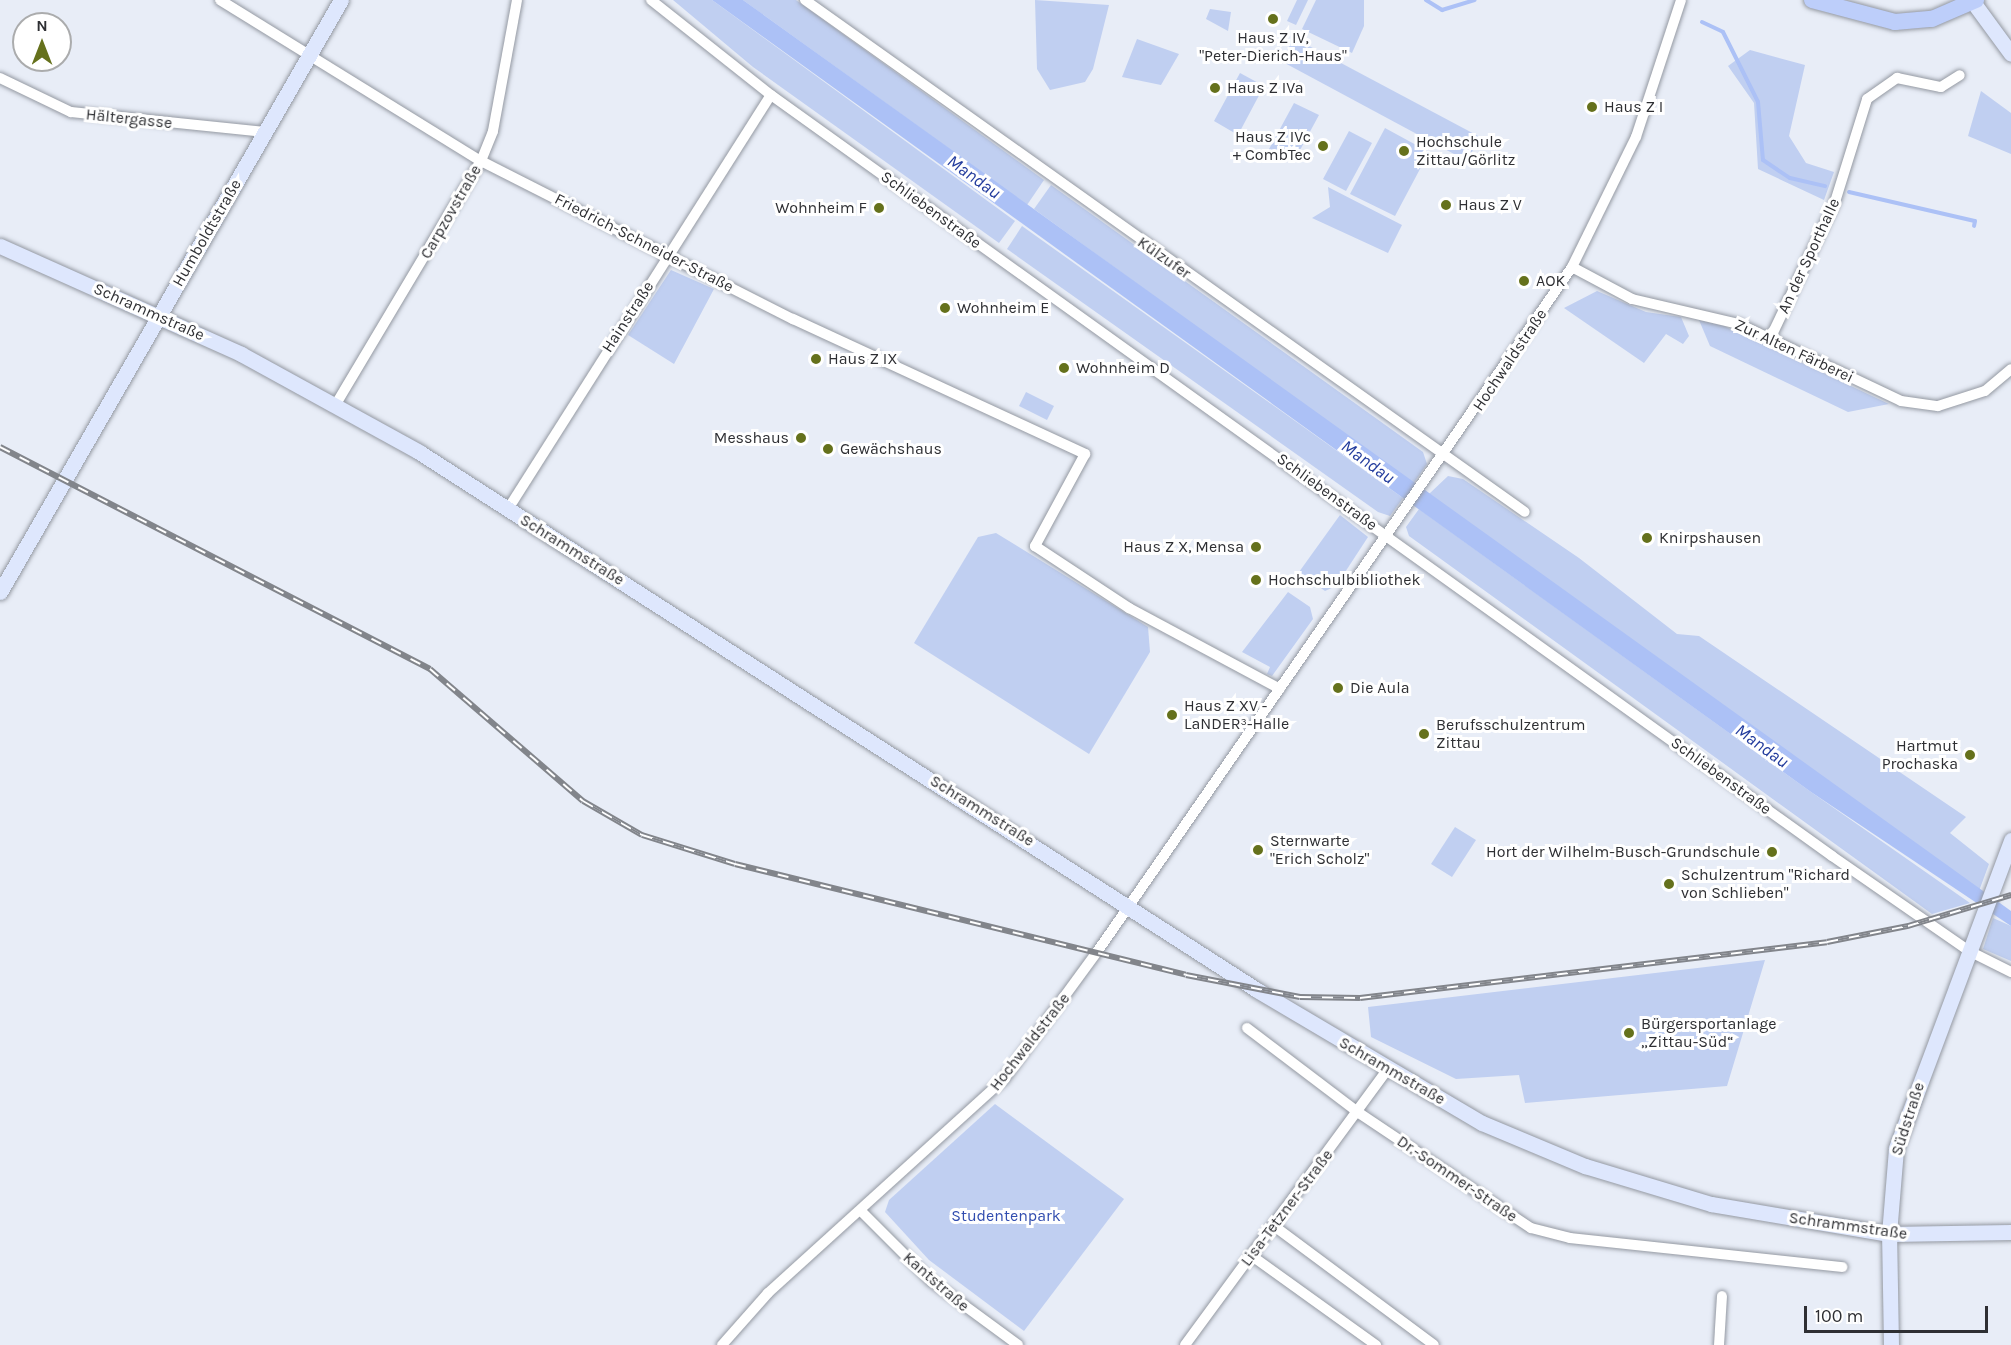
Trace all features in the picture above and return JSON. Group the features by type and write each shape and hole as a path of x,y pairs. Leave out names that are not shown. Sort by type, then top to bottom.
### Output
{"main road":[{"name":"Humboldtstraße","path":"0,592 341,0"},
{"path":"1812,0 1895,22 1932,19 1973,1 2011,54"},
{"name":"Schrammstraße","path":"0,246 160,316 336,404 508,509 1387,1070 1482,1123 1584,1166 1712,1204 1888,1234 2011,1232"},
{"name":"Südstraße","path":"1891,1345 1888,1234 1896,1148 2011,840"}],"street":[{"name":"Friedrich-Schneider-Straße","path":"220,0 481,161 793,319 1085,454 1035,546 1129,608 1280,689"},
{"name":"Carpzovstraße","path":"336,404 481,161 493,131 517,0"},
{"name":"Schliebenstraße","path":"651,0 771,96 1387,536 2011,972"},
{"name":"Külzufer","path":"805,0 1526,512"},
{"name":"Hochwaldstraße","path":"722,1345 768,1293 1004,1079 1129,906 1445,456 1572,267 1636,137 1681,0"},
{"name":"An der Sporthalle","path":"1770,339 1835,202 1867,99 1897,78 1941,87 1960,75"},
{"name":"Hältergasse","path":"0,78 71,112 265,132"},
{"name":"Hainstraße","path":"508,509 771,96"},
{"name":"Zur Alten Färberei","path":"1572,267 1632,299 1722,318 1901,402 1947,403 1985,391 2011,369"},
{"name":"Dr.-Sommer-Straße","path":"1247,1028 1359,1113 1531,1227 1570,1238 1842,1267"},
{"name":"Lisa-Tetzner-Straße","path":"1185,1345 1359,1113 1387,1070"},
{"name":"Kantstraße","path":"861,1210 931,1281 1017,1345"},
{"path":"1274,1227 1434,1345"},
{"path":"1252,1256 1376,1345"},
{"path":"1719,1345 1722,1296"}],"green space":[{"path":"673,0 712,0 1015,221 999,243 753,67"},
{"path":"743,0 796,0 1044,180 1027,205"},
{"path":"1035,0 1109,5 1093,69 1085,82 1050,90 1037,69"},
{"path":"1297,0 1308,0 1296,25 1287,21"},
{"path":"1316,0 1364,0 1364,26 1352,53 1302,29"},
{"path":"1210,9 1231,12 1228,31 1206,19"},
{"path":"1294,38 1480,137 1467,161 1281,61"},
{"path":"1137,39 1179,54 1161,85 1122,77"},
{"path":"1750,50 1805,65 1789,136 1806,163 1834,172 1824,200 1758,169 1754,103 1728,66"},
{"path":"1240,73 1264,86 1238,135 1214,121"},
{"path":"1981,91 2011,113 2011,154 1968,136"},
{"path":"1294,103 1319,115 1293,163 1268,151"},
{"path":"1385,128 1429,152 1395,216 1350,194"},
{"path":"1349,131 1372,143 1346,191 1323,179"},
{"path":"1051,185 1423,452 1427,464 1413,484 1034,209"},
{"path":"1328,187 1402,225 1388,253 1312,218 1330,207"},
{"path":"1022,226 1403,498 1390,516 1378,512 1007,249"},
{"path":"671,270 714,289 674,364 628,335"},
{"path":"1597,291 1646,312 1681,317 1689,336 1683,344 1666,334 1644,363 1564,308"},
{"path":"1699,320 1724,326 1889,404 1848,412 1710,346"},
{"path":"1026,392 1054,406 1047,420 1019,406"},
{"path":"1448,476 1463,479 1579,558 1677,634 1699,636 1966,817 1950,833 1989,864 1979,891 1429,494"},
{"path":"1419,509 1811,792 1970,903 1932,914 1409,536 1406,527"},
{"path":"1340,515 1368,537 1336,586 1325,591 1299,572"},
{"path":"996,533 1148,627 1150,652 1089,754 914,643 978,537"},
{"path":"1288,592 1310,607 1313,619 1272,676 1267,674 1270,667 1242,652"},
{"path":"1455,827 1476,840 1452,877 1431,864"},
{"path":"1993,918 2011,926 2011,961 1983,949"},
{"name":"Bürgersportanlage „Zittau-Süd“","path":"1765,960 1727,1086 1525,1103 1519,1075 1456,1079 1371,1037 1368,1007"},
{"name":"Studentenpark","path":"995,1104 1124,1199 1024,1331 929,1260 885,1212 889,1200"}],"water":[{"name":"Mandau","path":"712,0 743,0 2011,911 2011,926 1811,792"}],"waterway":[{"path":"1426,0 1442,10 1475,0"},
{"path":"1702,22 1723,32 1758,102 1763,160 1790,178 1825,186"},
{"path":"1849,192 1975,221 1974,226"}],"railway":[{"path":"0,447 430,669 583,801 642,835 735,864 1186,975 1300,997 1360,998 1827,942 1908,926 2011,895"}],"place":[{"name":"Haus Z IV, \"Peter-Dierich-Haus\"","path":"1273,19"},
{"name":"Haus Z IVa","path":"1215,88"},
{"name":"Haus Z I","path":"1592,107"},
{"name":"Haus Z IVc + CombTec","path":"1323,146"},
{"name":"Hochschule Zittau/Görlitz","path":"1404,151"},
{"name":"Haus Z V","path":"1446,205"},
{"name":"Wohnheim F","path":"879,208"},
{"name":"AOK","path":"1524,281"},
{"name":"Wohnheim E","path":"945,308"},
{"name":"Haus Z IX","path":"816,359"},
{"name":"Wohnheim D","path":"1064,368"},
{"name":"Messhaus","path":"801,438"},
{"name":"Gewächshaus","path":"828,449"},
{"name":"Knirpshausen","path":"1647,538"},
{"name":"Haus Z X, Mensa","path":"1256,547"},
{"name":"Hochschulbibliothek","path":"1256,580"},
{"name":"Die Aula","path":"1338,688"},
{"name":"Haus Z XV - LaNDER³-Halle","path":"1172,715"},
{"name":"Berufsschulzentrum Zittau","path":"1424,734"},
{"name":"Hartmut Prochaska","path":"1970,755"},
{"name":"Sternwarte \"Erich Scholz\"","path":"1258,850"},
{"name":"Hort der Wilhelm-Busch-Grundschule","path":"1772,852"},
{"name":"Schulzentrum \"Richard von Schlieben\"","path":"1669,884"},
{"name":"Bürgersportanlage „Zittau-Süd“","path":"1629,1033"}]}
